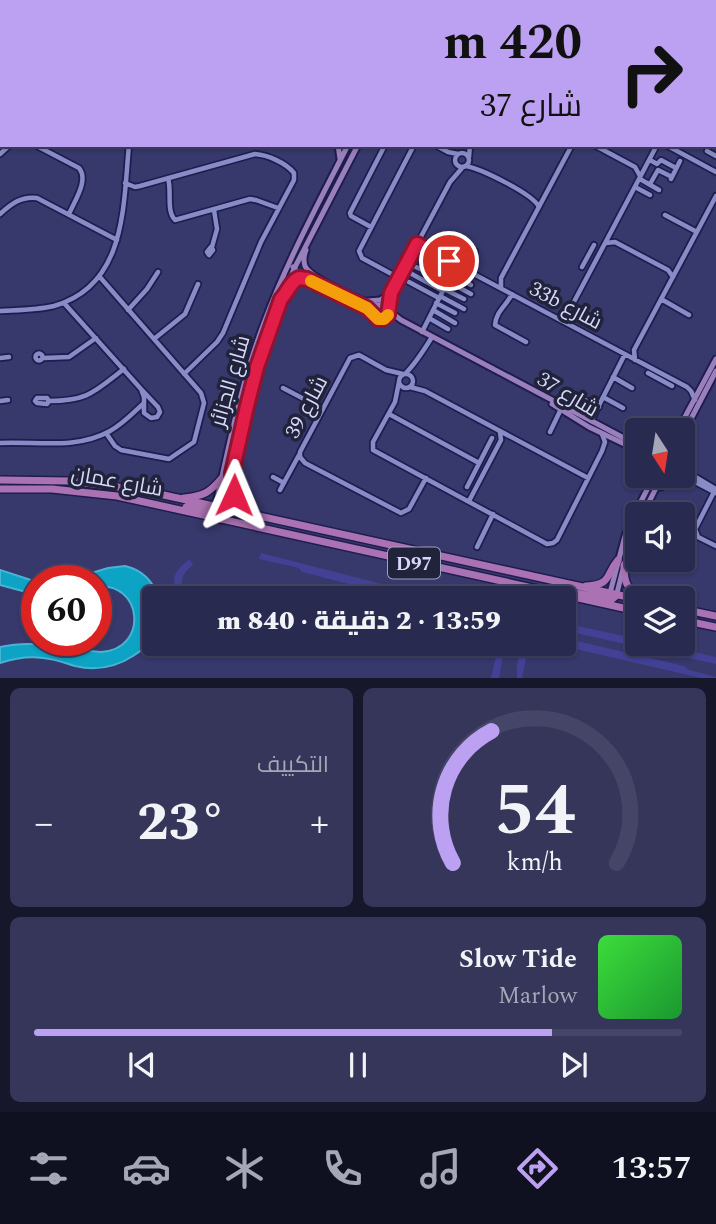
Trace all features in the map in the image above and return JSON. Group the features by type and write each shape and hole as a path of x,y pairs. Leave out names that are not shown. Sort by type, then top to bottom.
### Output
{"main road":[{"path":"232,473 233,491 237,500 245,508 265,518"},
{"path":"177,498 205,494 222,478"},
{"name":"شارع عمان","path":"0,480 92,483 141,490 177,498 218,514 538,589 611,600 625,599"},
{"name":"شارع عمان","path":"0,489 52,489 93,493 149,504 265,518 578,586 625,606"},
{"path":"218,514 273,523 283,522"},
{"path":"578,586 604,582 612,568 621,562 627,586"},
{"path":"695,612 716,616"},
{"path":"695,623 716,627"}],"street":[{"path":"39,147 83,172 69,214"},
{"path":"0,311 39,309 66,301 80,294 97,278 110,258 118,238 129,147"},
{"path":"338,147 340,162"},
{"name":"شارع الجزائر","path":"218,514 222,478 242,392 260,334 283,275 347,147"},
{"name":"شارع الجزائر","path":"218,514 232,473 257,367 281,299 293,269 357,147"},
{"path":"372,227 350,213 384,147"},
{"path":"399,278 362,258 360,249 413,147"},
{"path":"439,147 448,152 466,155 468,158"},
{"path":"450,182 455,160 467,147"},
{"path":"375,316 374,310 391,293 450,182 469,162 469,147"},
{"path":"501,289 501,278 571,147"},
{"path":"598,147 635,167 639,170 640,178"},
{"path":"558,319 567,315 656,147"},
{"path":"670,147 716,172"},
{"path":"707,151 716,156"},
{"path":"125,185 136,187 251,154 265,155 282,164 290,173 289,187 246,276 225,330 217,342 183,373"},
{"path":"455,160 457,166 480,170 533,198 539,207"},
{"path":"650,160 657,164 661,160 676,168"},
{"path":"650,184 658,170 671,178 680,161"},
{"path":"333,175 332,183 293,263 293,269 302,277 367,308 380,319 388,315 391,293"},
{"path":"168,178 170,214 174,219 250,199 277,210"},
{"path":"640,178 659,190"},
{"path":"635,187 650,195"},
{"path":"635,360 634,350 716,196"},
{"path":"0,214 13,203 31,197 43,200 118,238"},
{"path":"212,247 218,229 214,210"},
{"path":"708,211 716,210"},
{"path":"665,215 697,232"},
{"path":"309,238 304,260 308,271 368,304 386,307 388,310"},
{"path":"606,243 615,242 668,270 673,277"},
{"name":"33b شارع","path":"417,244 625,354 661,377 689,388 695,400"},
{"path":"583,267 594,245"},
{"path":"466,270 475,251"},
{"path":"588,257 596,261"},
{"path":"420,259 443,272"},
{"path":"416,267 439,278 449,261"},
{"path":"456,264 429,318 426,344 416,363 413,384 395,402 388,414 376,437 376,448 383,455 468,501 540,539 551,541 559,534 603,450 609,443 620,442"},
{"path":"127,309 158,272"},
{"path":"410,273 464,309"},
{"path":"451,274 471,285"},
{"path":"281,299 294,280 302,277"},
{"path":"97,278 201,393 204,400 195,440 191,446 171,458 164,460 121,450 106,433"},
{"path":"447,281 471,294"},
{"path":"409,282 440,295 464,299"},
{"path":"155,341 185,314 198,284"},
{"path":"356,298 377,301 391,293"},
{"path":"512,294 494,324 526,342"},
{"path":"440,295 455,313"},
{"path":"661,299 690,315"},
{"path":"0,443 71,443 106,433 139,411 154,418 159,415 158,407 66,301"},
{"name":"شارع 37","path":"388,310 401,320 625,439"},
{"path":"433,310 455,323"},
{"name":"شارع 37","path":"386,318 401,320"},
{"path":"429,318 448,329"},
{"path":"44,358 66,358 95,336"},
{"path":"591,421 625,354"},
{"name":"شارع 39","path":"404,374 386,370 359,355 350,358 299,455 302,461 401,513 409,509 426,478"},
{"path":"0,358 9,357"},
{"path":"685,418 716,359"},
{"path":"395,402 400,378 416,363"},
{"path":"49,401 68,401 94,392 123,368"},
{"path":"691,418 716,371"},
{"path":"648,373 661,377 672,386"},
{"path":"404,374 413,378"},
{"path":"614,377 632,388"},
{"path":"399,382 403,387 425,391 588,478"},
{"name":"شارع 37","path":"520,384 625,444"},
{"path":"283,388 323,409"},
{"path":"141,389 144,395 144,413"},
{"path":"603,397 623,408"},
{"path":"583,399 599,407"},
{"path":"0,401 8,400"},
{"path":"132,415 144,403"},
{"path":"550,432 561,409"},
{"path":"388,414 489,463"},
{"path":"468,501 501,440 500,431"},
{"path":"602,433 605,442 603,450"},
{"path":"475,489 467,486 492,438"},
{"path":"280,490 299,455"},
{"path":"295,463 302,461"},
{"path":"273,477 284,483"},
{"path":"695,478 715,491"},
{"path":"695,482 715,491"},
{"path":"611,600 633,517 648,488"},
{"path":"649,502 658,488"},
{"path":"715,491 695,528 698,537 716,546"},
{"path":"477,547 493,514"},
{"path":"621,562 625,553"}],"shaded area":[{"path":"261,553 389,586 357,586 259,559"},
{"path":"190,559 193,565 185,573 182,586 174,586 175,576 180,567"},
{"path":"576,626 625,636 625,644 576,633"},
{"path":"576,641 625,652 625,656 641,656 684,666 689,670 716,677 701,678 576,649"},
{"path":"695,652 716,657 716,664 680,656 695,656"},
{"path":"496,656 503,656 499,678 491,678"},
{"path":"519,656 527,656 522,678 517,678"}],"water":[{"path":"125,566 137,570 154,586 142,586 142,650 120,663 98,668 75,666 37,657 0,663 0,647 21,644 21,656 112,656 112,649 127,640 133,628 134,616 131,604 123,594 112,588 112,568"},
{"path":"0,570 21,577 21,591 0,585"}],"slow traffic":[{"path":"311,281 367,308 378,319 384,319 388,315"}],"route":[{"path":"234,495 232,473 257,367 281,299 294,280 302,277 307,279 367,308 378,319 382,319 388,315 391,293 417,244 449,261"}]}
